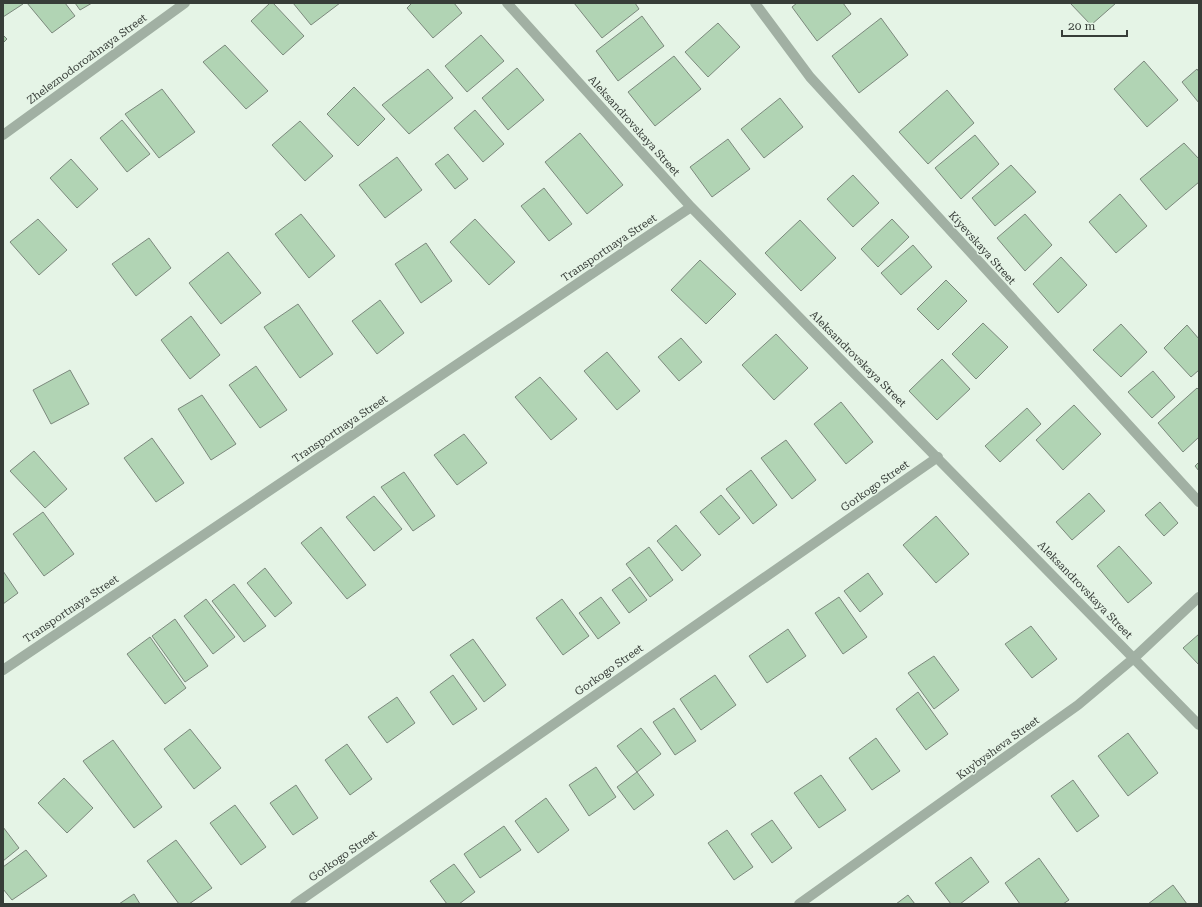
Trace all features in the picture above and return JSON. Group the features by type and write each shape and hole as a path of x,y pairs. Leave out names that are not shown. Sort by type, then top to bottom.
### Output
{"street":[{"name":"Zheleznodorozhnaya Street","path":"3,135 185,3"},
{"name":"Aleksandrovskaya Street","path":"507,3 691,207 938,457 1199,725"},
{"name":"Kiyevskaya Street","path":"756,3 810,77 1199,502"},
{"name":"Transportnaya Street","path":"3,670 691,207"},
{"name":"Gorkogo Street","path":"295,904 938,457"},
{"name":"Kuybysheva Street","path":"799,904 1078,705 1134,658 1199,597"}],"building":[{"path":"3,3 23,3 23,4 3,17"},
{"path":"27,3 65,3 75,16 52,33"},
{"path":"75,3 92,3 80,10"},
{"path":"270,3 273,3 304,36 283,55 251,21"},
{"path":"293,3 340,3 311,25"},
{"path":"412,3 454,3 462,13 433,38 407,8"},
{"path":"574,3 635,3 639,9 602,38"},
{"path":"797,3 843,3 851,14 817,41 792,7"},
{"path":"1070,3 1116,3 1091,25"},
{"path":"642,16 664,46 618,81 596,51"},
{"path":"881,18 908,55 859,93 832,56"},
{"path":"718,23 740,47 708,77 685,52"},
{"path":"3,35 7,39 3,43"},
{"path":"481,35 504,61 467,92 445,66"},
{"path":"225,45 268,91 246,109 203,62"},
{"path":"674,56 701,89 655,126 628,92"},
{"path":"1144,61 1178,100 1147,127 1114,89"},
{"path":"517,68 544,100 508,130 482,98"},
{"path":"428,69 453,98 409,134 382,105"},
{"path":"1197,69 1199,72 1199,103 1182,82"},
{"path":"354,87 385,119 358,146 327,114"},
{"path":"162,89 195,132 159,158 125,114"},
{"path":"947,90 974,123 928,164 899,132"},
{"path":"780,98 803,127 764,158 741,129"},
{"path":"475,110 504,144 483,162 454,128"},
{"path":"122,120 150,154 127,172 100,138"},
{"path":"300,121 333,156 305,181 272,145"},
{"path":"580,133 623,185 587,214 545,162"},
{"path":"975,135 999,164 961,199 935,168"},
{"path":"728,139 750,169 712,197 690,167"},
{"path":"1184,143 1199,159 1199,182 1166,210 1140,179"},
{"path":"448,154 468,179 455,189 435,164"},
{"path":"397,157 422,190 385,218 359,185"},
{"path":"71,159 98,189 77,208 50,178"},
{"path":"1011,165 1036,192 995,226 972,198"},
{"path":"853,175 879,203 853,227 827,199"},
{"path":"544,188 572,224 549,241 521,206"},
{"path":"1120,194 1147,226 1116,253 1089,222"},
{"path":"301,214 335,256 309,278 275,234"},
{"path":"1025,214 1052,245 1025,271 997,238"},
{"path":"38,219 67,250 39,275 10,242"},
{"path":"475,219 515,262 489,285 450,242"},
{"path":"892,219 909,237 878,267 861,249"},
{"path":"800,220 836,258 801,291 765,253"},
{"path":"149,238 171,268 136,296 112,264"},
{"path":"426,243 452,281 421,303 395,264"},
{"path":"913,245 932,267 901,295 881,273"},
{"path":"228,252 261,293 221,324 189,283"},
{"path":"1061,257 1087,285 1058,313 1033,284"},
{"path":"700,260 736,294 706,324 671,290"},
{"path":"946,280 967,301 938,330 917,309"},
{"path":"380,300 404,333 377,354 352,321"},
{"path":"298,304 333,354 300,378 264,327"},
{"path":"191,316 220,355 190,379 161,340"},
{"path":"983,323 1008,347 976,379 952,354"},
{"path":"1121,324 1147,352 1121,377 1093,350"},
{"path":"1187,325 1199,339 1199,370 1191,377 1164,348"},
{"path":"776,334 808,368 774,400 742,365"},
{"path":"681,338 702,362 679,381 658,357"},
{"path":"607,352 640,391 617,410 584,371"},
{"path":"942,359 970,389 937,420 909,391"},
{"path":"256,366 287,410 260,428 229,385"},
{"path":"70,370 89,404 51,424 33,390"},
{"path":"1153,371 1175,397 1152,418 1128,392"},
{"path":"540,377 577,419 551,440 515,397"},
{"path":"1197,388 1199,390 1199,437 1183,452 1158,423"},
{"path":"202,395 236,444 211,460 178,409"},
{"path":"841,402 873,442 846,464 814,424"},
{"path":"1074,405 1101,434 1063,470 1036,440"},
{"path":"1027,408 1041,424 1000,462 985,446"},
{"path":"464,434 487,463 457,485 434,455"},
{"path":"152,438 184,483 156,502 124,458"},
{"path":"786,440 816,480 792,499 761,458"},
{"path":"34,451 67,489 45,508 10,471"},
{"path":"1199,462 1199,471 1195,466"},
{"path":"751,470 777,505 753,524 726,489"},
{"path":"404,472 435,516 413,531 381,487"},
{"path":"1089,493 1105,511 1072,540 1056,522"},
{"path":"721,495 740,518 719,535 700,512"},
{"path":"374,496 402,529 374,551 346,517"},
{"path":"1160,502 1178,523 1164,536 1145,515"},
{"path":"43,512 74,554 44,576 13,534"},
{"path":"936,516 969,554 936,583 903,545"},
{"path":"676,525 701,555 682,571 657,541"},
{"path":"321,527 366,585 347,599 301,543"},
{"path":"1119,546 1152,583 1128,603 1097,566"},
{"path":"649,547 673,580 650,597 626,564"},
{"path":"265,568 292,603 275,617 247,583"},
{"path":"3,571 18,593 3,604"},
{"path":"868,573 883,594 860,612 844,591"},
{"path":"630,577 647,600 629,613 612,590"},
{"path":"234,584 266,626 244,642 212,601"},
{"path":"601,597 620,623 598,639 579,613"},
{"path":"839,597 867,637 843,654 815,613"},
{"path":"206,599 235,637 213,654 184,616"},
{"path":"562,599 589,636 563,655 536,618"},
{"path":"175,619 208,666 185,682 152,636"},
{"path":"1031,626 1057,659 1032,678 1005,644"},
{"path":"788,629 806,656 767,683 749,656"},
{"path":"1199,634 1199,665 1183,648"},
{"path":"150,637 186,688 165,704 127,654"},
{"path":"473,639 506,685 484,702 450,655"},
{"path":"934,656 959,690 934,709 908,673"},
{"path":"453,675 477,709 453,725 430,692"},
{"path":"715,675 736,705 701,730 680,699"},
{"path":"918,692 948,734 926,750 896,709"},
{"path":"397,697 415,723 387,743 368,717"},
{"path":"674,708 696,741 675,755 653,722"},
{"path":"641,728 661,754 637,772 617,746"},
{"path":"190,729 221,768 194,789 164,749"},
{"path":"1128,733 1158,773 1128,796 1098,756"},
{"path":"876,738 900,771 872,790 849,758"},
{"path":"113,740 162,807 134,828 83,761"},
{"path":"347,744 372,779 350,795 325,760"},
{"path":"596,767 616,797 589,816 569,785"},
{"path":"637,772 654,795 634,810 617,787"},
{"path":"821,775 846,810 819,828 794,793"},
{"path":"64,778 93,808 67,833 38,803"},
{"path":"1073,780 1099,816 1077,832 1051,796"},
{"path":"296,785 318,818 293,835 270,803"},
{"path":"546,798 569,830 538,853 515,821"},
{"path":"235,805 266,847 241,865 210,823"},
{"path":"772,820 792,848 772,863 751,834"},
{"path":"504,826 521,850 480,878 464,854"},
{"path":"3,827 19,848 3,861"},
{"path":"727,830 753,867 734,880 708,843"},
{"path":"176,840 212,888 189,904 179,904 147,861"},
{"path":"26,850 47,876 12,900 3,889 3,867"},
{"path":"971,857 989,882 960,904 951,904 935,883"},
{"path":"1039,858 1069,900 1063,904 1020,904 1005,883"},
{"path":"454,864 475,892 459,904 447,904 430,881"},
{"path":"1173,885 1187,904 1148,904"},
{"path":"134,894 140,904 119,904"},
{"path":"908,895 915,904 896,904"}]}
